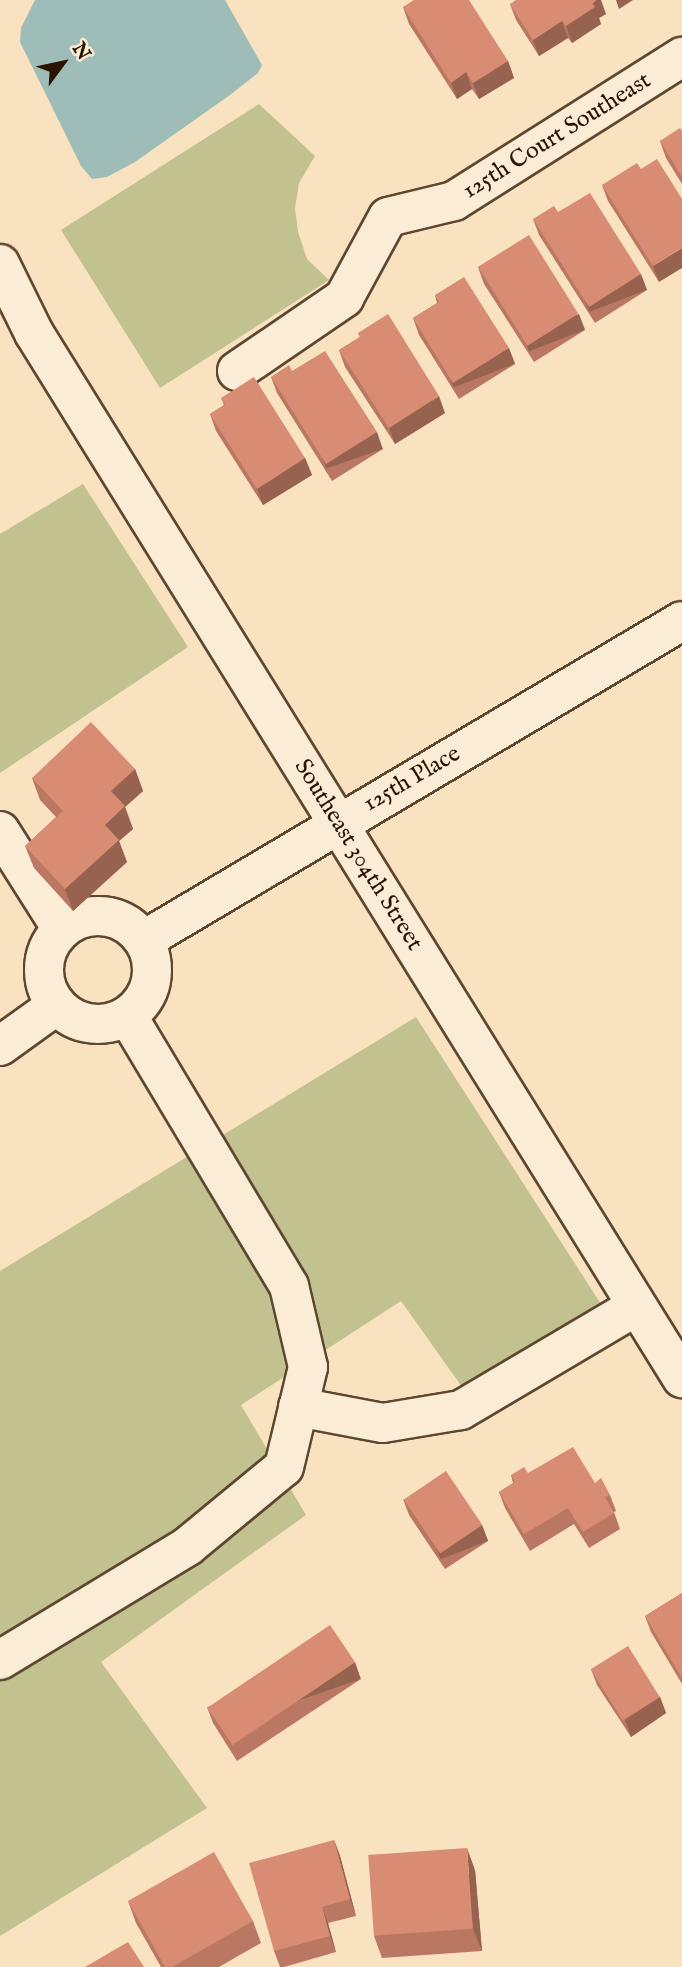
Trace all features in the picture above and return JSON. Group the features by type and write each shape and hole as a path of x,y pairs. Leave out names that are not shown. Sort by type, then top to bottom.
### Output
{"street":[{"name":"125th Court Southeast","path":"237,370 344,298 388,217 454,201 682,57"},
{"name":"Southeast 304th Street","path":"0,264 34,333"},
{"name":"Southeast 304th Street","path":"0,288 34,333 682,1378"},
{"name":"125th Place","path":"144,940 682,621"},
{"path":"0,831 62,929"},
{"path":"96,915 114,918 131,926 144,940 151,955 153,973 150,990 141,1005 128,1017 112,1023 94,1025 77,1021 57,1005 44,981 44,962 50,944 62,929 77,919 96,915"},
{"path":"0,1046 57,1005"},
{"path":"0,1660 188,1546 284,1467 308,1367 289,1286 128,1017"},
{"path":"298,1407 383,1423 461,1410 637,1306"}],"green space":[{"path":"259,104 315,156 299,183 295,208 298,232 307,259 329,280 160,388 61,230"},
{"path":"83,484 188,647 0,773 0,534"},
{"path":"416,1017 610,1318 472,1401 401,1301 241,1405 306,1515 101,1662 207,1808 0,1936 0,1271"}],"water":[{"path":"35,0 225,0 262,65 258,73 230,95 135,162 107,177 92,179 81,166 20,42 21,28"}],"building":[{"path":"414,0 469,0 508,61 473,83 466,72 451,83 403,7"},
{"path":"516,0 596,0 592,3 595,7 566,26 562,21 533,40 510,4"},
{"path":"680,128 682,131 682,177 660,141"},
{"path":"657,159 682,199 682,248 653,266 602,185 637,163 641,169"},
{"path":"590,193 641,274 589,307 533,219 554,206 558,212"},
{"path":"529,235 578,314 527,346 478,267"},
{"path":"464,277 509,348 453,383 413,318 439,302 435,295"},
{"path":"388,314 439,396 389,428 339,350 360,337 358,333"},
{"path":"325,351 377,432 326,464 271,377 289,365 292,371"},
{"path":"254,377 305,458 257,489 210,414 225,405 221,398"},
{"path":"91,722 135,769 111,791 125,806 105,825 119,840 65,889 25,846 63,811 32,778"},
{"path":"573,1447 595,1483 601,1478 610,1495 605,1497 614,1513 583,1532 568,1508 524,1534 499,1492 515,1482 511,1475 524,1467 528,1473"},
{"path":"446,1471 482,1525 440,1553 404,1500"},
{"path":"682,1593 682,1678 645,1616"},
{"path":"330,1625 355,1662 232,1745 207,1708"},
{"path":"628,1646 660,1697 622,1720 591,1669"},
{"path":"334,1840 350,1899 322,1907 330,1936 274,1951 249,1863"},
{"path":"467,1848 473,1929 374,1936 368,1855"},
{"path":"214,1852 253,1921 172,1967 165,1967 128,1901"},
{"path":"128,1942 144,1967 85,1967"}]}
